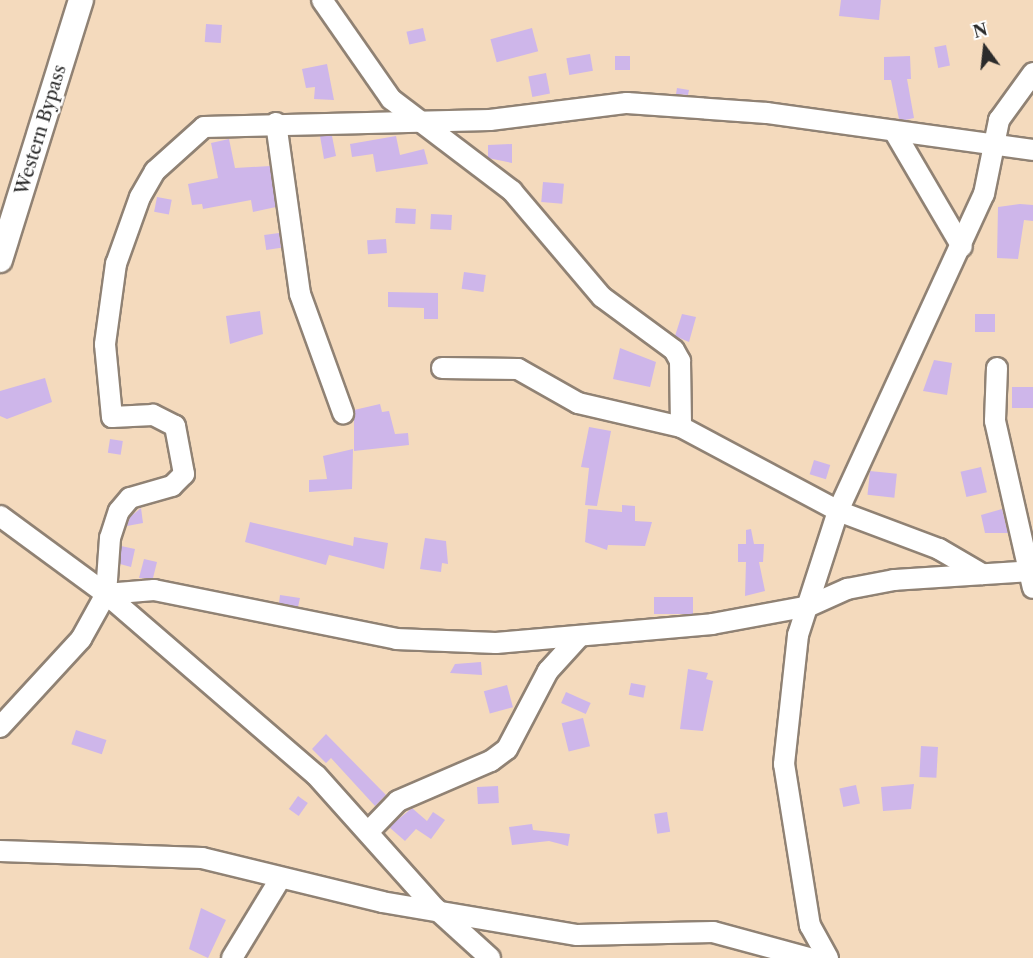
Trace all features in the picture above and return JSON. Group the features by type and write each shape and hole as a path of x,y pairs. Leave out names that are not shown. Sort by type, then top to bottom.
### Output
{"main road":[{"name":"Western Bypass","path":"0,261 81,0"}],"street":[{"path":"322,0 378,85 417,119 512,191 602,297 674,350 680,361 681,427"},
{"path":"828,958 810,926 784,764 798,635 838,511 962,247 984,194 991,147 999,120 1033,73"},
{"path":"0,727 81,639 106,594 110,538 118,511 130,498 172,486 184,474 175,426 153,415 112,417 105,344 109,301 126,230 154,171 189,137 204,127 417,119 490,120 627,103 767,113 991,147 1033,150"},
{"path":"276,123 300,294 343,413"},
{"path":"894,131 962,247"},
{"path":"442,368 518,369 579,403 681,427 838,511 939,549 982,574"},
{"path":"106,594 154,590 396,639 496,643 578,638 721,623 809,606 847,589 894,579 982,574 1032,577 995,421 997,368"},
{"path":"0,516 106,594 316,775 370,830 436,909 490,958"},
{"path":"370,830 398,801 491,761 507,748 548,671 578,638"},
{"path":"0,851 202,858 280,879 577,935 712,932 809,958"},
{"path":"232,958 280,879"}],"building":[{"path":"841,0 881,0 879,20 839,16"},
{"path":"206,24 222,25 221,43 205,42"},
{"path":"423,28 426,41 409,44 406,32"},
{"path":"532,28 538,51 497,62 490,39"},
{"path":"946,45 950,66 938,68 934,47"},
{"path":"590,54 593,71 569,75 566,58"},
{"path":"615,56 630,56 630,70 615,70"},
{"path":"910,56 911,79 907,79 914,118 905,120 899,119 891,80 884,80 884,57"},
{"path":"327,64 334,100 314,99 315,87 306,88 302,69"},
{"path":"546,73 550,94 532,97 528,76"},
{"path":"677,88 689,90 688,95 676,94"},
{"path":"320,136 332,136 336,156 324,159"},
{"path":"396,136 400,155 424,149 428,164 376,172 373,154 352,157 350,144"},
{"path":"229,139 235,168 270,166 276,207 253,212 251,200 203,209 202,204 192,205 188,184 218,178 211,143"},
{"path":"512,144 512,163 488,158 488,145"},
{"path":"543,182 564,184 562,204 541,202"},
{"path":"157,197 172,200 169,215 154,212"},
{"path":"1033,205 1033,221 1024,220 1018,259 997,258 998,207"},
{"path":"396,208 416,209 415,224 395,223"},
{"path":"431,214 452,215 451,230 430,229"},
{"path":"279,233 281,248 266,250 264,235"},
{"path":"386,239 387,253 368,254 367,240"},
{"path":"464,272 486,275 483,292 462,289"},
{"path":"388,292 438,293 438,319 424,319 424,308 388,307"},
{"path":"260,311 263,334 230,344 226,316"},
{"path":"682,314 696,317 689,342 675,336"},
{"path":"975,314 995,314 995,332 975,332"},
{"path":"620,348 656,362 650,387 613,379"},
{"path":"934,360 952,363 947,395 923,391"},
{"path":"45,378 52,402 7,419 0,416 0,391"},
{"path":"1012,387 1033,387 1033,408 1012,408"},
{"path":"380,404 382,412 389,411 395,434 408,433 409,445 354,451 354,410"},
{"path":"589,427 611,431 597,506 585,505 589,468 581,467"},
{"path":"110,439 123,441 121,455 108,453"},
{"path":"353,449 352,489 309,492 309,480 327,479 323,456"},
{"path":"814,460 830,465 826,479 810,474"},
{"path":"981,467 987,492 966,497 961,472"},
{"path":"870,471 897,474 894,498 867,495"},
{"path":"622,505 635,506 635,521 652,522 645,546 608,545 607,550 585,542 588,509 622,512"},
{"path":"141,508 143,523 127,526 130,517"},
{"path":"1002,509 1008,533 985,533 981,515"},
{"path":"250,522 353,546 354,537 388,543 384,569 329,555 326,565 245,542"},
{"path":"751,529 754,544 764,544 763,562 759,562 765,591 745,596 746,562 738,562 738,544 746,544 746,530"},
{"path":"425,538 446,541 448,564 442,563 441,572 420,569"},
{"path":"121,546 135,549 131,567 120,564"},
{"path":"144,559 157,562 153,578 139,578"},
{"path":"280,595 300,598 298,607 279,603"},
{"path":"654,597 693,597 693,614 654,614"},
{"path":"481,662 482,675 450,673 455,664"},
{"path":"688,669 708,673 706,679 713,681 703,731 680,729"},
{"path":"631,683 646,686 643,698 629,695"},
{"path":"507,685 513,707 490,713 484,691"},
{"path":"566,692 591,703 586,714 561,703"},
{"path":"583,718 590,746 569,751 562,723"},
{"path":"76,730 106,740 102,754 71,744"},
{"path":"326,734 386,795 375,806 331,758 326,763 312,749"},
{"path":"921,746 938,747 936,778 919,777"},
{"path":"914,784 911,809 883,811 881,787"},
{"path":"856,785 860,804 843,807 839,789"},
{"path":"498,786 499,803 478,804 477,787"},
{"path":"298,796 308,803 299,816 289,809"},
{"path":"412,808 427,821 433,812 445,820 431,839 416,829 405,841 389,827"},
{"path":"667,812 670,832 657,834 654,814"},
{"path":"532,824 533,830 570,834 568,846 549,841 512,845 509,827"},
{"path":"201,908 226,920 208,958 189,949"}]}
